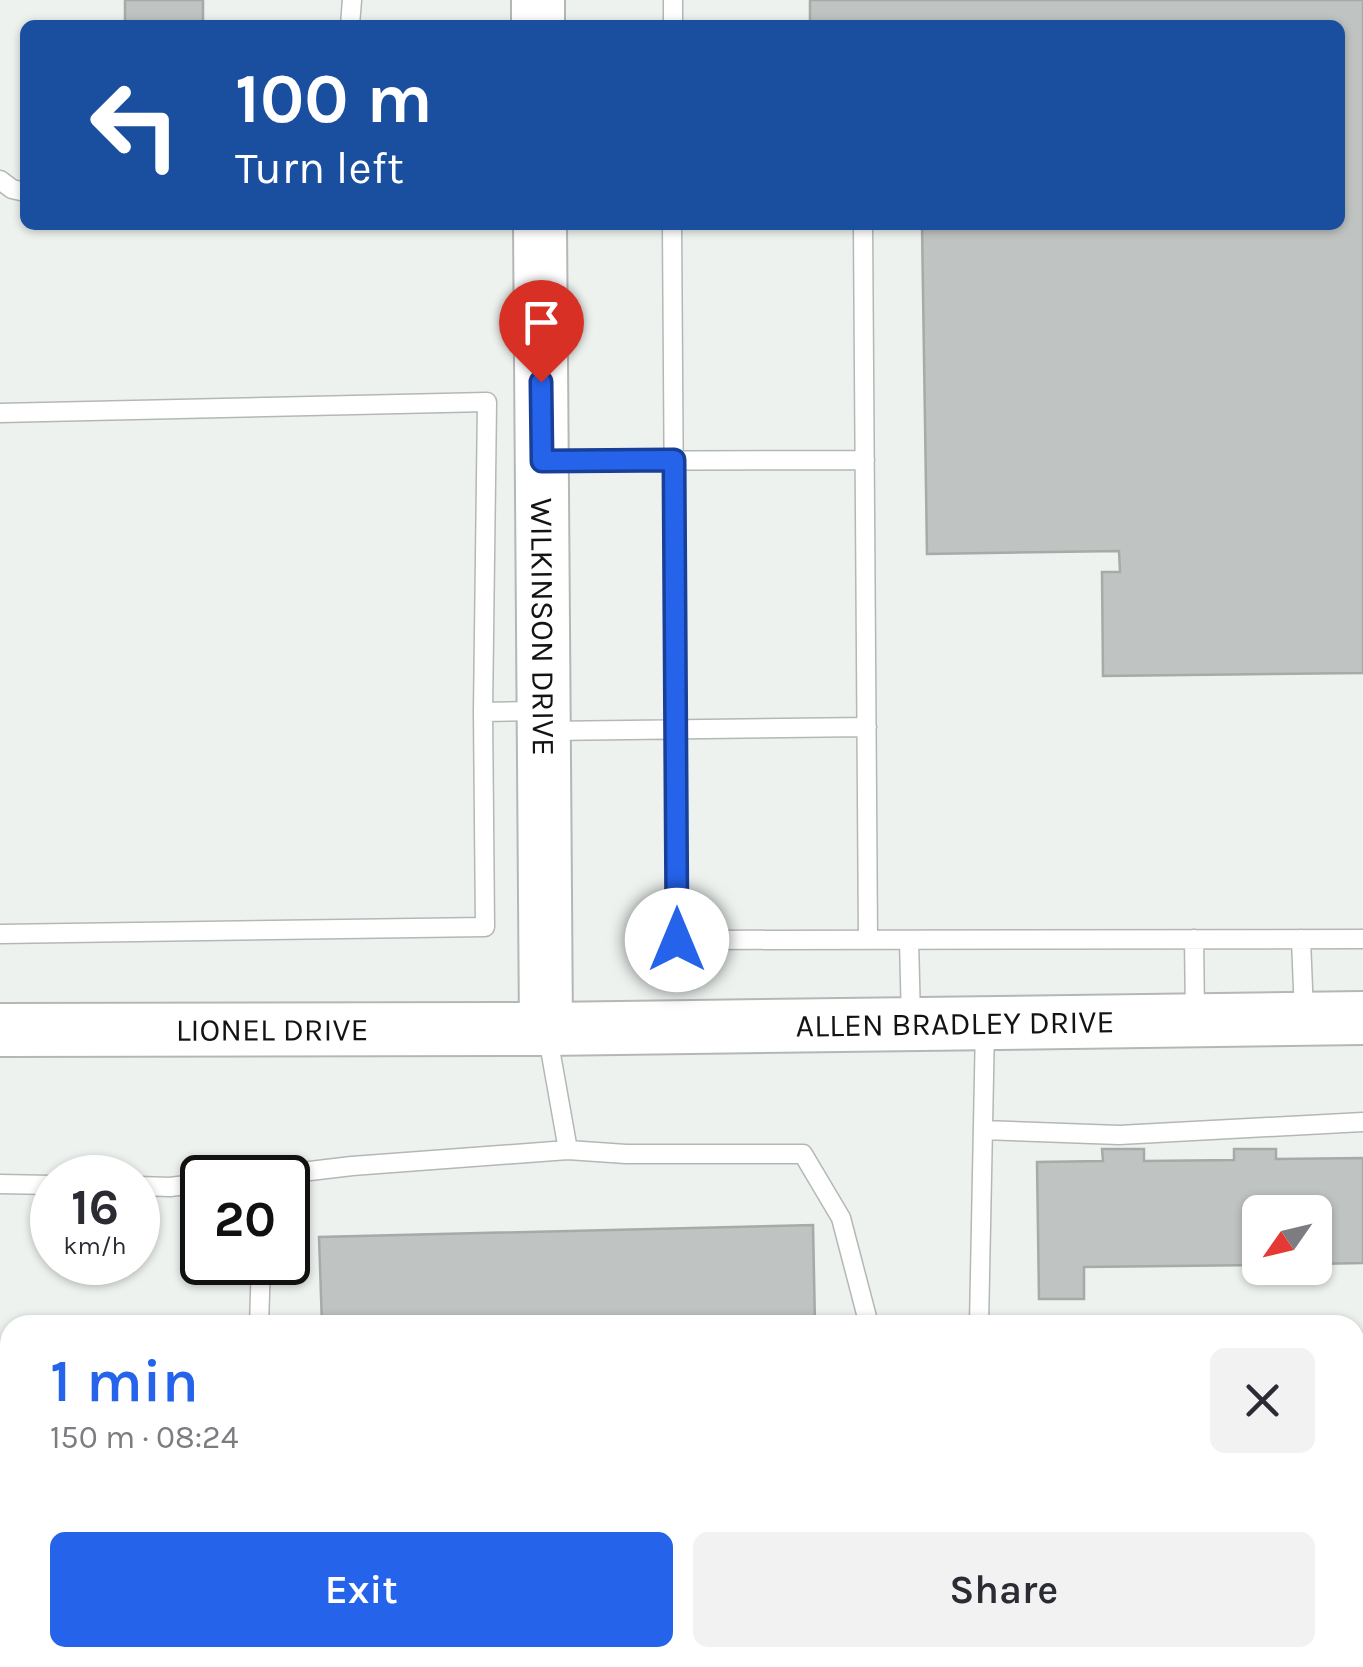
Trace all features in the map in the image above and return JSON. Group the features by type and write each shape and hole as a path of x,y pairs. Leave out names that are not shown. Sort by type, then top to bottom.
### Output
{"street":[{"name":"WILKINSON DRIVE","path":"540,230 546,1029"},
{"name":"ALLEN BRADLEY DRIVE","path":"546,1029 1363,1018"},
{"name":"LIONEL DRIVE","path":"0,1030 546,1029"}],"lane":[{"path":"672,230 677,940 1363,939"},
{"path":"863,230 868,940"},
{"path":"0,413 486,402 485,927 0,934"},
{"path":"542,461 865,460"},
{"path":"483,712 544,721 675,729 867,727"},
{"path":"1301,939 1304,1019"},
{"path":"909,940 911,1024"},
{"path":"1194,940 1195,1020"},
{"path":"979,1315 986,1024"},
{"path":"546,1029 568,1150"},
{"path":"984,1130 1120,1135 1363,1122"},
{"path":"310,1171 568,1150 626,1154 803,1154 841,1218 866,1315"},
{"path":"0,1184 30,1184"},
{"path":"259,1315 260,1285"}],"building":[{"path":"125,0 203,0 203,20 125,20"},
{"path":"810,0 1363,0 1363,673 1103,676 1102,572 1120,572 1119,551 927,554 922,230 1345,230 1345,20 810,20"},
{"path":"1102,1149 1144,1149 1144,1161 1234,1160 1234,1149 1276,1149 1276,1159 1363,1158 1363,1263 1332,1264 1332,1195 1242,1195 1242,1265 1084,1267 1084,1299 1039,1299 1037,1162 1103,1161"},
{"path":"813,1225 815,1315 322,1315 319,1237"}],"route":[{"path":"541,382 542,461 674,460 677,940"}]}
